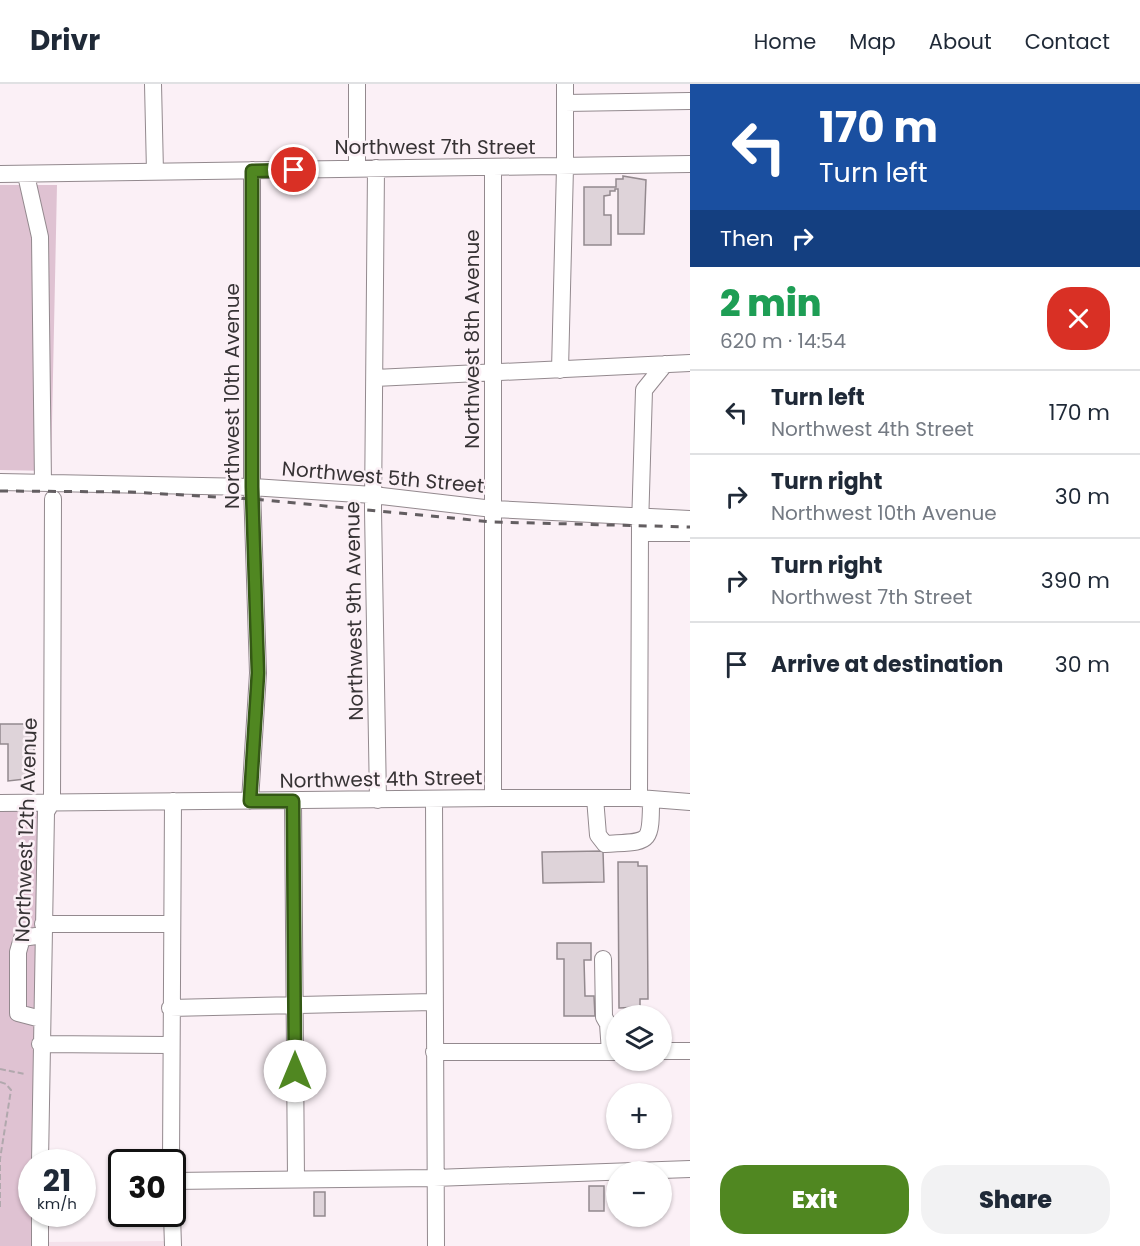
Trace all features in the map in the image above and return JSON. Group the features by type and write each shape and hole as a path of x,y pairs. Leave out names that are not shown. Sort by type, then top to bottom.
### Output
{"street":[{"path":"153,84 155,172"},
{"path":"357,84 357,168"},
{"path":"560,370 566,167 565,84"},
{"path":"565,103 690,101"},
{"name":"Northwest 7th Street","path":"0,174 690,164"},
{"name":"Northwest 9th Avenue","path":"376,168 373,495 378,801"},
{"name":"Northwest 8th Avenue","path":"493,168 493,798"},
{"name":"Northwest 10th Avenue","path":"250,801 258,673 252,487 252,171"},
{"path":"26,175 40,237 43,483"},
{"path":"375,378 690,363"},
{"path":"595,798 598,835 605,844 642,842 647,838 650,831 645,799 640,526 644,390 665,364"},
{"name":"Northwest 5th Street","path":"0,482 252,487 373,495 690,533"},
{"name":"Northwest 12th Avenue","path":"40,1149 40,1044 46,812 51,802 53,500"},
{"name":"Northwest 5th Street","path":"640,526 690,519"},
{"name":"Northwest 4th Street","path":"0,803 378,801 493,798 645,799 690,802"},
{"path":"434,800 433,1002 436,1246"},
{"path":"171,1149 169,1045 173,801"},
{"path":"293,801 296,1179"},
{"path":"41,1018 18,1013 19,943 28,936 43,929 172,924"},
{"path":"603,959 604,1017 606,1019"},
{"path":"170,1008 433,1002"},
{"path":"40,1044 169,1045"},
{"path":"672,1051 690,1051"},
{"path":"434,1052 606,1052"},
{"path":"186,1181 434,1178 690,1169"},
{"path":"40,1227 40,1246"},
{"path":"172,1227 173,1246"}],"path":[{"path":"0,1069 25,1074"},
{"path":"0,1082 6,1084 11,1090 0,1159 0,1207"}],"shaded area":[{"path":"0,185 57,185 51,471 0,470"},
{"path":"42,808 34,1149 18,1149 18,1227 34,1227 34,1246 0,1246 0,809"},
{"path":"168,1241 168,1246 45,1246 45,1242"}],"building":[{"path":"623,176 646,180 644,234 618,234 618,189 615,189 615,191 610,191 610,195 604,196 604,215 611,215 611,245 584,245 584,187 616,187 616,179 623,179"},
{"path":"0,724 34,724 34,778 8,781 8,744 0,744"},
{"path":"603,851 604,882 543,883 542,852"},
{"path":"618,862 638,862 638,866 647,866 648,999 640,999 640,1005 619,1005"},
{"path":"557,943 591,943 591,960 584,960 585,996 594,996 595,1016 564,1016 564,959 557,959"},
{"path":"589,1186 604,1186 604,1211 589,1211"},
{"path":"314,1192 325,1192 325,1216 314,1216"}],"railway":[{"path":"0,491 130,492 253,499 493,522 690,527"}],"route":[{"path":"294,170 252,171 252,487 258,673 250,801 293,801 295,1071"}]}
